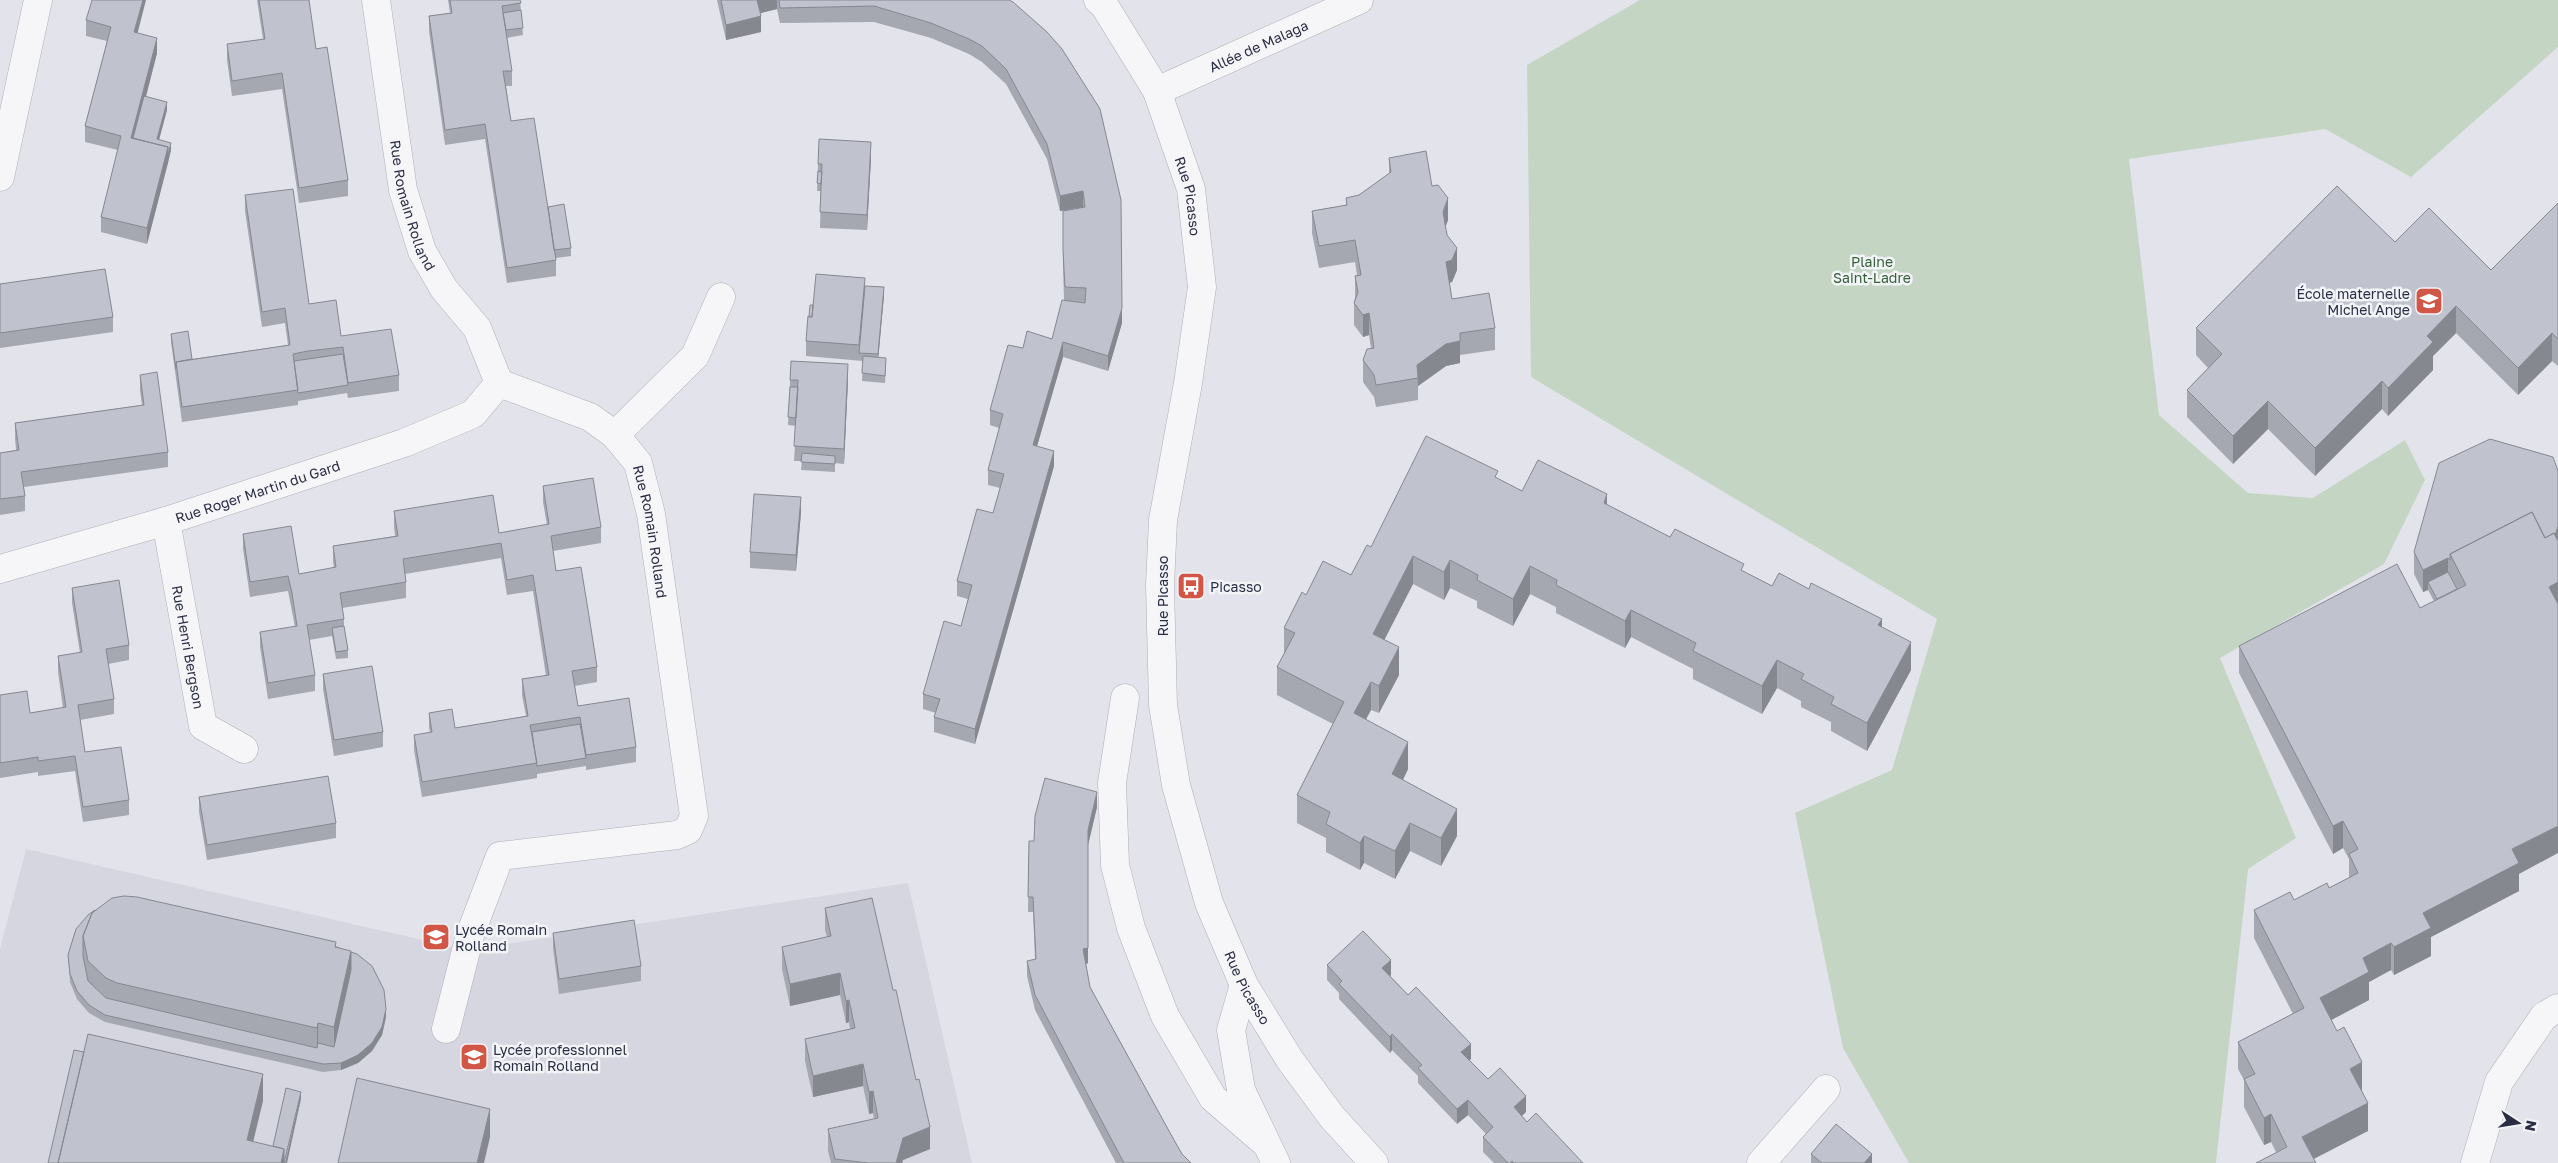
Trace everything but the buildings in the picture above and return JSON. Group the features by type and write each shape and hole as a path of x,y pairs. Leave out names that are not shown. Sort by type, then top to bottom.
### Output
{"street":[{"path":"0,177 38,0"},
{"name":"Rue Romain Rolland","path":"376,0 403,190 422,251 444,289 477,328 498,383 590,416 616,434 638,463 651,514 694,816 688,830 677,836 500,856 470,935 446,1029"},
{"name":"Rue Picasso","path":"1098,0 1104,5 1157,91 1191,189 1202,286 1188,383 1164,520 1160,585 1163,705 1176,785 1209,903 1244,985 1290,1060 1332,1117 1374,1163"},
{"name":"Allée de Malaga","path":"1157,91 1359,0"},
{"path":"616,434 695,356 721,297"},
{"name":"Rue Roger Martin du Gard","path":"0,569 166,521 404,443 473,414 498,383"},
{"name":"Rue Henri Bergson","path":"166,521 203,726 244,749"},
{"path":"1125,698 1112,783 1115,865 1131,928 1165,1016 1214,1098 1270,1152"},
{"path":"1244,985 1231,1030 1241,1090 1270,1152"},
{"path":"2475,1163 2499,1082 2544,1016 2558,1008"},
{"path":"1761,1163 1826,1090"}],"shaded area":[{"name":"Lycée professionnel Romain Rolland","path":"26,849 466,950 908,883 972,1163 0,1163 0,949"}],"green space":[{"name":"Plaine Saint-Ladre","path":"1640,0 2558,0 2558,47 2411,177 2325,129 2129,159 2159,415 2248,493 2313,498 2405,440 2425,480 2384,564 2220,658 2296,838 2248,869 2216,1163 1909,1163 1843,1048 1795,813 1892,770 1937,619 1531,377 1527,65"}],"place":[{"name":"École maternelle Michel Ange","path":"2429,301"},
{"name":"Picasso","path":"1191,586"},
{"name":"Lycée Romain Rolland","path":"436,937"},
{"name":"Lycée professionnel Romain Rolland","path":"474,1057"}]}
